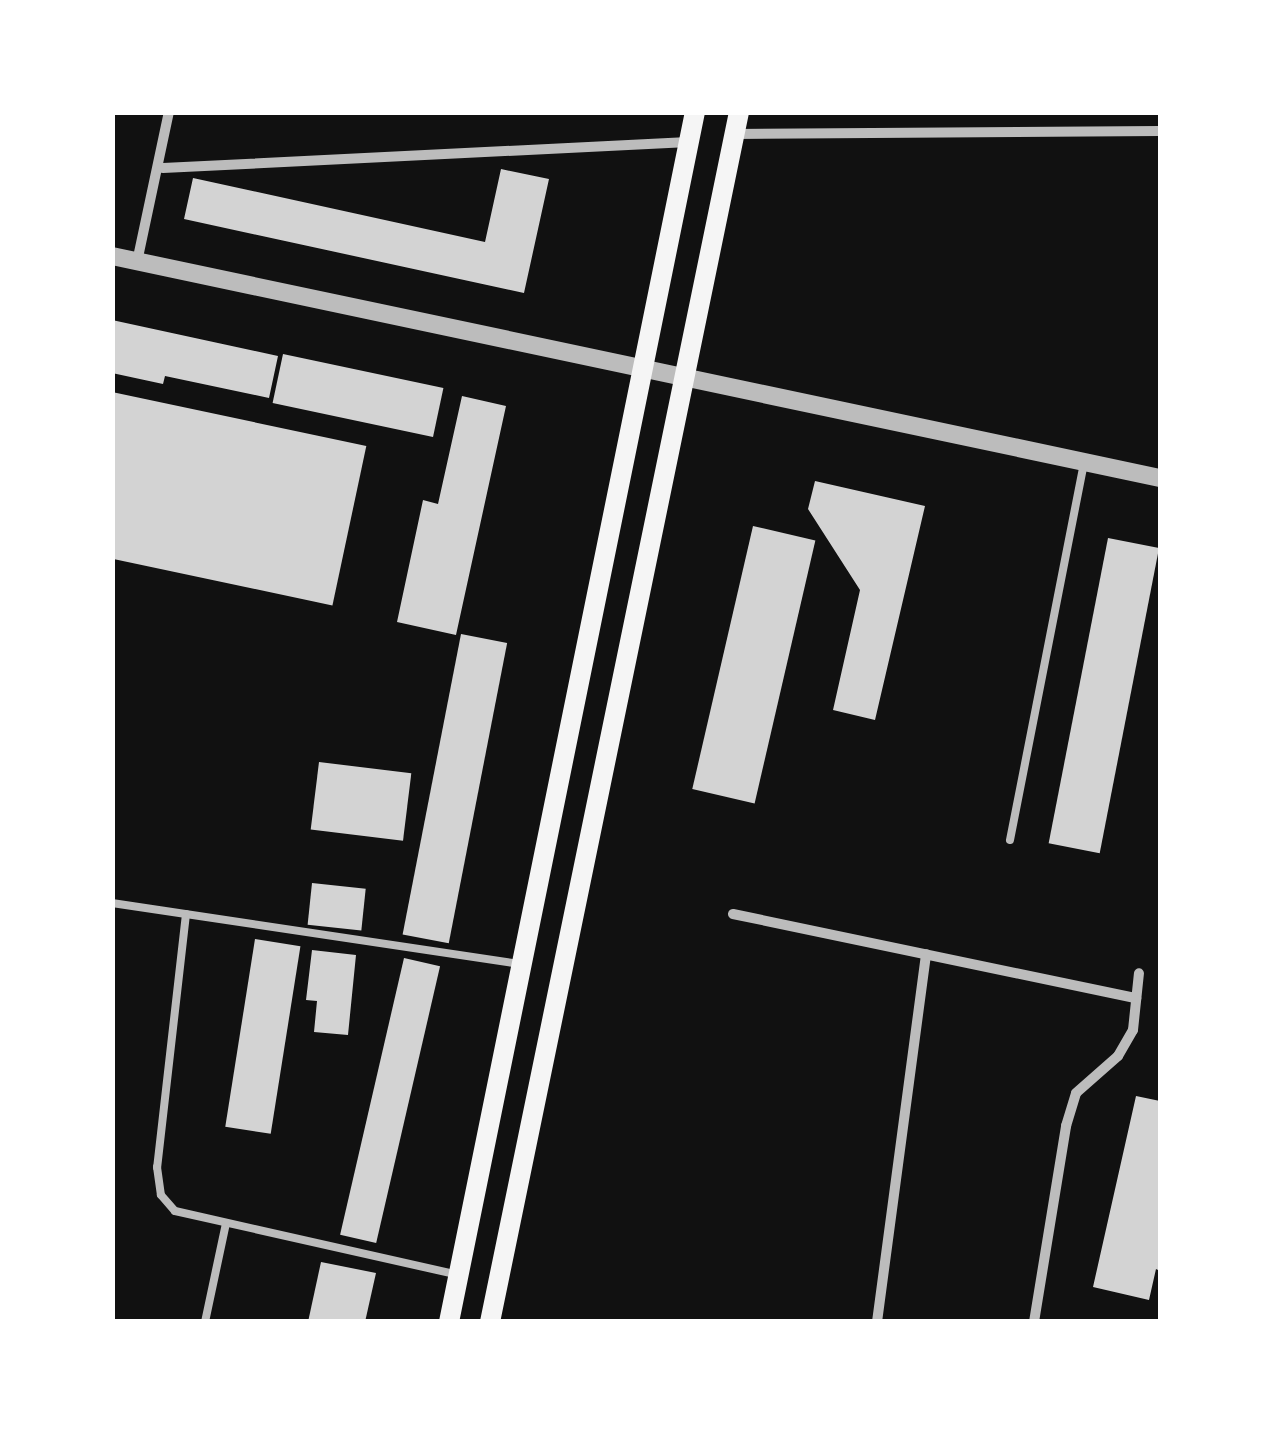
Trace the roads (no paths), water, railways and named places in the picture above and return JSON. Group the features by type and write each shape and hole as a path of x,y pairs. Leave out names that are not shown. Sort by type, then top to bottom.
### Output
{"main road":[{"path":"449,1322 694,112"},
{"path":"490,1322 737,123"}],"street":[{"path":"138,262 169,112"},
{"path":"737,123 1160,132"},
{"path":"163,168 688,142"},
{"path":"112,256 1160,478"},
{"path":"733,914 1136,998"},
{"path":"877,1322 926,954"},
{"path":"1034,1322 1066,1126 1076,1094 1118,1056 1133,1030 1139,973"}],"lane":[{"path":"1010,840 1084,462"},
{"path":"112,903 522,964"},
{"path":"186,914 157,1167 161,1195 176,1212 458,1275"},
{"path":"206,1322 226,1223"}]}
